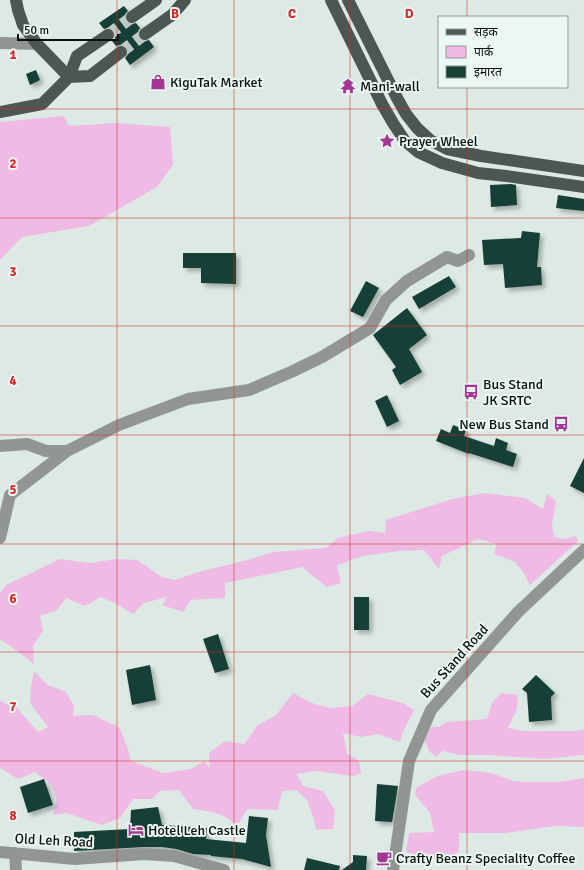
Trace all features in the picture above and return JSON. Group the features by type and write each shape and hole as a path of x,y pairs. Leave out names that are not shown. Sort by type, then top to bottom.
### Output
{"main road":[{"path":"16,0 23,26 69,77 90,76 121,52"},
{"path":"132,17 156,0"},
{"path":"145,34 172,15 185,0"},
{"path":"331,0 382,104 405,141 418,152 442,163 478,173 584,187"},
{"path":"348,0 406,114 416,128 430,140 448,148 480,156 584,171"},
{"path":"0,112 42,104 69,77 77,56 108,35"},
{"path":"478,173 480,156"}],"street":[{"path":"0,43 38,44"},
{"path":"0,538 10,495 67,451 119,425 188,399 250,390 291,372 370,328 386,300 407,281 447,257 458,260 469,255"},
{"path":"0,446 27,444 46,451 67,451"},
{"name":"Bus Stand Road","path":"394,870 409,762 430,710 518,612 584,550"},
{"name":"Old Leh Road","path":"0,852 75,859 144,854 174,856 224,870"},
{"path":"15,853 16,870"}],"green space":[{"path":"64,116 69,126 116,123 170,127 173,165 157,187 89,226 22,237 0,260 0,122"},
{"path":"485,493 525,498 543,509 547,494 556,501 552,525 554,537 564,539 576,536 578,541 530,585 524,573 515,562 494,554 497,544 478,539 442,556 439,569 424,550 399,551 363,556 337,565 341,583 327,587 303,567 225,583 225,598 191,600 183,612 162,605 167,597 144,603 133,614 117,604 101,597 85,606 66,598 57,610 40,616 43,631 33,646 34,664 0,640 0,593 6,585 60,559 89,563 117,559 137,560 162,577 175,580 198,572 248,560 273,552 326,548 338,538 368,531 385,533 386,520 452,499"},
{"path":"34,671 48,685 66,692 74,706 73,716 93,715 120,728 131,761 163,773 191,769 204,761 210,768 209,753 225,741 244,744 257,726 276,715 293,693 312,703 330,708 352,706 368,694 403,703 414,710 403,732 400,742 378,734 361,737 343,733 347,754 359,761 361,773 353,776 316,771 297,774 303,786 323,791 335,810 333,829 316,830 314,819 307,800 296,790 282,791 278,810 247,809 237,826 222,815 193,809 179,790 160,791 152,799 133,799 120,818 102,825 67,813 53,815 57,800 51,784 35,772 18,779 0,768 0,701 17,708 38,732 48,727 30,703"},
{"path":"501,693 518,695 517,709 508,728 523,731 575,731 584,729 584,755 546,759 487,755 460,755 443,751 436,757 429,751 424,739 431,727 439,727 446,722 487,719 492,703"},
{"path":"464,770 491,773 514,781 525,782 558,782 584,778 584,827 555,826 506,833 459,833 459,851 449,860 427,859 406,852 409,833 434,832 430,813 415,795 416,788 437,776"}],"building":[{"path":"124,6 128,11 125,14 126,22 129,24 136,23 140,28 138,31 139,39 142,41 149,40 154,47 130,65 125,58 128,54 127,48 123,45 116,46 112,41 115,39 114,30 111,28 104,29 99,23"},
{"path":"36,70 40,80 30,85 26,74"},
{"path":"490,185 516,185 517,205 491,207"},
{"path":"558,195 584,199 584,211 556,208"},
{"path":"522,231 540,233 537,267 541,267 542,285 505,288 503,264 484,265 482,240 521,238"},
{"path":"183,253 236,253 236,284 201,283 201,268 183,268"},
{"path":"449,276 456,287 419,309 412,297"},
{"path":"366,281 379,288 363,317 350,311"},
{"path":"407,308 427,335 409,349 422,372 400,385 392,370 396,367 373,335"},
{"path":"387,395 399,421 387,427 375,401"},
{"path":"453,425 466,430 464,436 494,446 496,438 508,443 506,450 517,454 513,467 469,454 436,441 441,429 450,433"},
{"path":"584,458 584,493 570,486"},
{"path":"354,597 369,597 369,630 354,630"},
{"path":"218,634 229,669 215,673 203,639"},
{"path":"150,665 156,700 132,705 126,670"},
{"path":"536,675 555,693 551,697 552,720 529,722 527,693 522,689"},
{"path":"44,779 53,805 28,813 20,787"},
{"path":"377,784 398,786 392,822 375,821"},
{"path":"158,807 162,825 207,828 206,839 246,843 249,816 268,818 266,835 271,867 242,859 193,854 162,847 74,851 74,832 130,829 131,810"},
{"path":"353,855 367,856 366,870 342,870 353,862"},
{"path":"307,858 340,866 339,870 304,870"}],"tunnel":[{"path":"108,35 132,17"},
{"path":"121,52 145,34"}],"place":[{"name":"KiguTak Market","path":"158,82"},
{"name":"Mani-wall","path":"348,86"},
{"name":"Prayer Wheel","path":"387,141"},
{"name":"Bus Stand JK SRTC","path":"471,392"},
{"name":"New Bus Stand","path":"561,424"},
{"name":"Hotel Leh Castle","path":"136,830"},
{"name":"Crafty Beanz Speciality Coffee","path":"384,858"}]}
